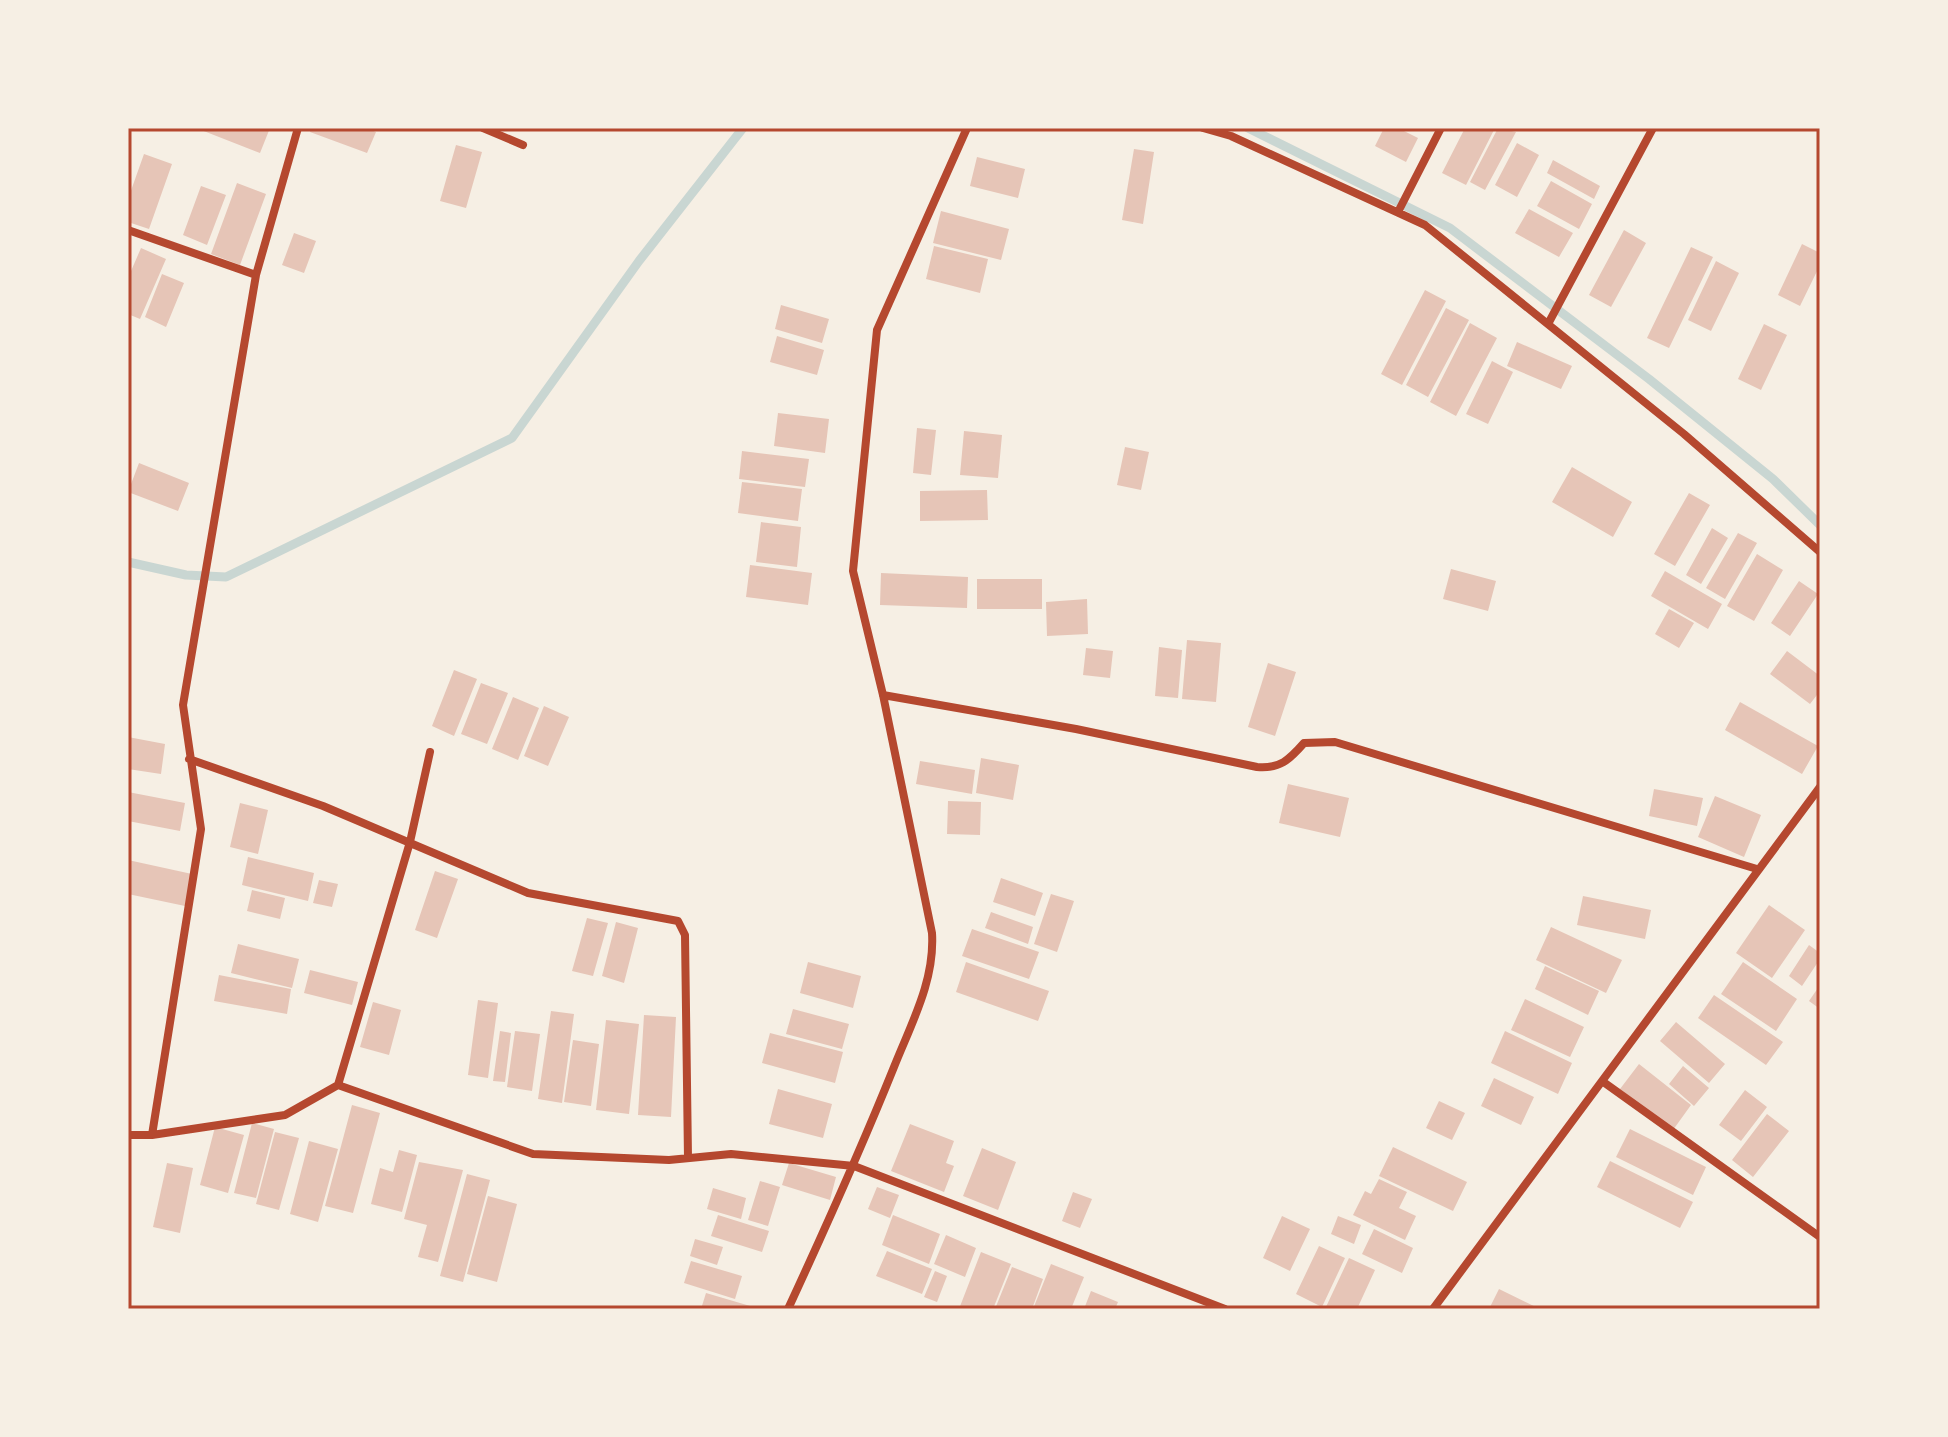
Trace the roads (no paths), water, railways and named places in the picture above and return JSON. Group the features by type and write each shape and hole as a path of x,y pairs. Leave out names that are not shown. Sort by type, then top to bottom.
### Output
{"street":[{"path":"152,1135 201,829 183,705 256,275 298,128"},
{"path":"483,128 523,145"},
{"path":"788,1309 854,1166 924,993 933,956 932,933 883,695 853,571 877,330 967,128"},
{"path":"1203,128 1231,136 1425,225 1684,434 1820,552"},
{"path":"1398,212 1441,128"},
{"path":"1548,324 1653,128"},
{"path":"128,230 256,275"},
{"path":"883,695 1076,729 1257,767 1274,768 1286,763 1304,743 1335,742 1757,869"},
{"path":"128,1135 152,1135 285,1115 338,1085 410,842 430,752"},
{"path":"189,759 323,806 528,893 678,921 685,935 688,1158"},
{"path":"1433,1309 1820,787"},
{"path":"1602,1081 1820,1237"},
{"path":"338,1085 533,1154 669,1160 731,1154 854,1166 1225,1309"}],"waterway":[{"path":"128,562 186,575 226,577 512,438 639,261 743,128"},
{"path":"1248,128 1450,228 1649,379 1773,479 1820,525"}]}
